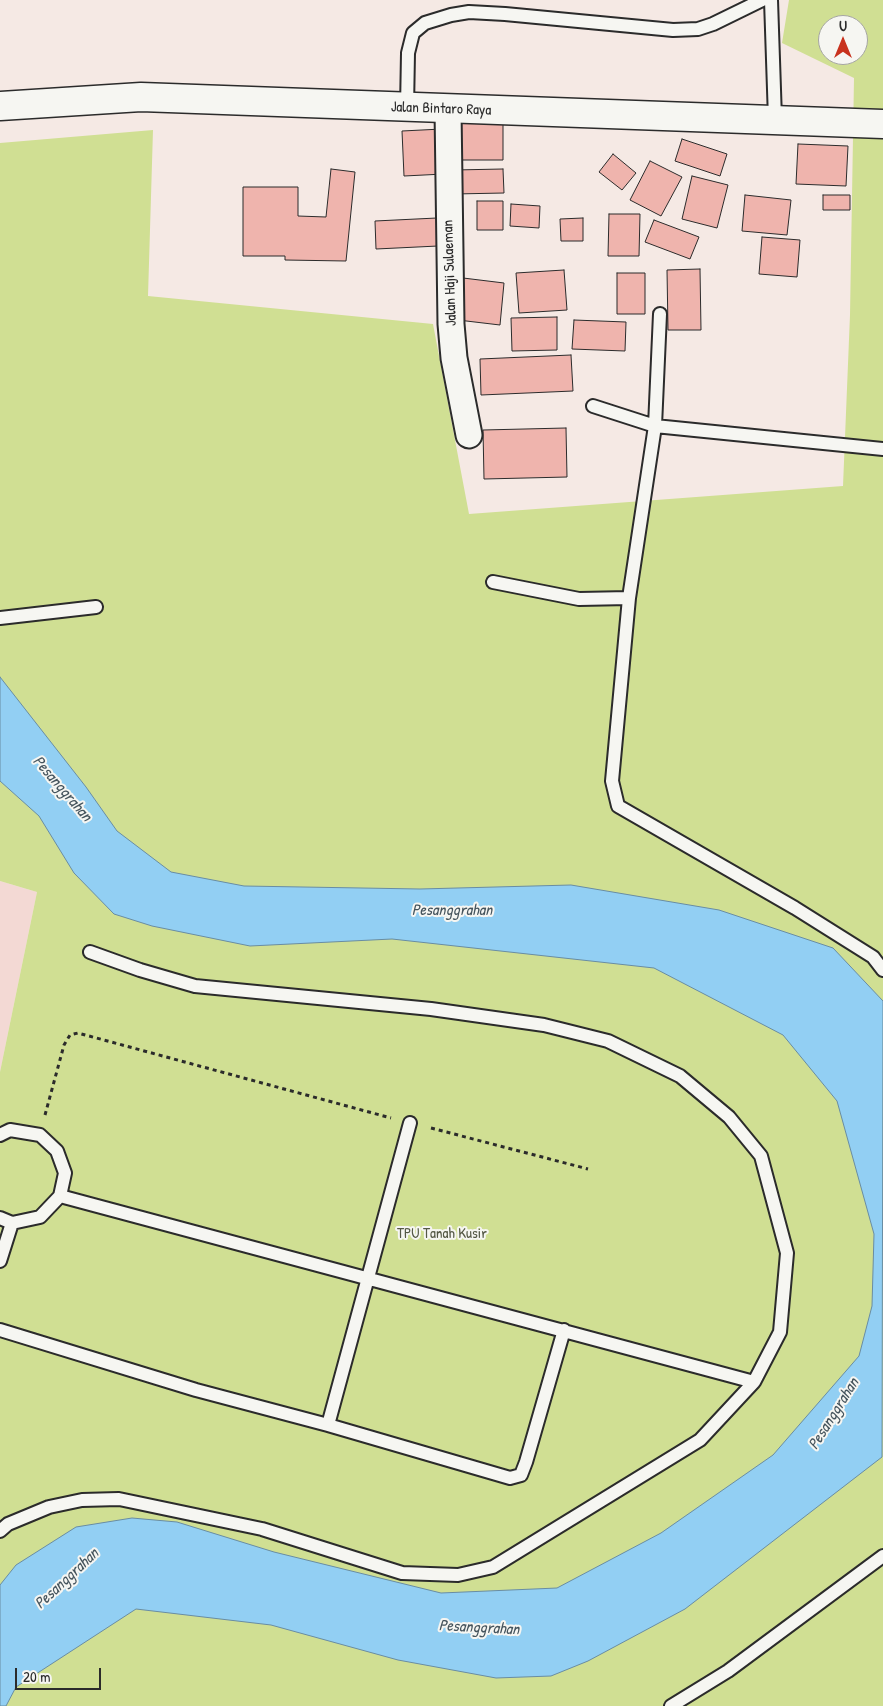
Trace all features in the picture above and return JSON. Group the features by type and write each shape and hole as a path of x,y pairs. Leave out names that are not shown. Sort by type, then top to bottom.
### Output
{"main road":[{"name":"Jalan Bintaro Raya","path":"0,106 141,98 883,124"}],"street":[{"name":"Jalan Haji Sulaeman","path":"448,110 451,324 454,358 469,435"}],"lane":[{"path":"407,108 408,53 413,33 425,23 451,15 469,12 505,14 673,30 698,28 713,24 762,0"},
{"path":"771,0 775,119"},
{"path":"660,314 656,426 629,598 612,781 618,806 810,918 873,957 883,970"},
{"path":"593,406 656,426 883,449"},
{"path":"493,582 579,599 629,598"},
{"path":"0,618 96,607"},
{"path":"0,1531 8,1524 49,1507 82,1500 119,1499 262,1530 402,1573 458,1575 493,1567 700,1440 754,1382 780,1332 787,1253 761,1156 729,1117 680,1076 608,1041 544,1025 431,1009 195,986 140,970 90,952"},
{"path":"328,1425 410,1123"},
{"path":"0,1135 10,1130 40,1135 57,1151 64,1173 60,1196 40,1217 6,1220 0,1261"},
{"path":"60,1196 754,1382"},
{"path":"0,1330 196,1390 328,1425 499,1476 516,1478 521,1475 526,1462 564,1330"},
{"path":"671,1706 735,1666 883,1556"}],"path":[{"path":"40,1135 64,1045 70,1035 78,1033 588,1169"}],"shaded area":[{"path":"0,881 37,892 0,1072"}],"green space":[{"name":"TPU Tanah Kusir","path":"789,0 883,0 883,1706 0,1706 0,1072 37,892 0,881 0,143 153,130 148,296 433,324 469,514 843,486 850,315 854,78 827,65 868,65 868,15 818,15 818,60 782,43"}],"water":[{"name":"Pesanggrahan","path":"0,677 86,787 117,831 171,872 244,886 420,889 571,885 719,910 833,948 883,1001 882,1457 685,1609 588,1661 551,1676 496,1678 398,1660 271,1625 136,1609 16,1687 6,1706 0,1706 0,1585 16,1565 76,1527 132,1518 177,1522 274,1552 441,1593 557,1588 661,1533 773,1455 859,1356 872,1306 874,1234 837,1101 783,1035 654,968 392,939 250,946 152,926 114,914 74,873 39,816 0,781"}],"building":[{"path":"457,123 503,123 503,160 457,160"},
{"path":"442,129 444,174 404,176 402,131"},
{"path":"682,139 727,154 720,176 675,161"},
{"path":"798,144 848,146 846,186 796,184"},
{"path":"613,154 636,173 622,190 599,172"},
{"path":"650,161 682,177 661,216 630,200"},
{"path":"331,169 355,172 346,261 285,260 285,256 243,256 243,187 298,187 298,216 326,217"},
{"path":"503,169 504,193 454,194 454,170"},
{"path":"692,176 728,185 717,228 682,219"},
{"path":"745,195 791,200 787,235 742,231"},
{"path":"823,195 850,195 850,210 823,210"},
{"path":"477,201 503,201 503,230 477,230"},
{"path":"511,204 540,206 539,228 510,226"},
{"path":"609,214 640,214 639,256 608,256"},
{"path":"437,218 438,246 376,249 375,221"},
{"path":"583,218 583,241 561,241 560,219"},
{"path":"654,220 699,237 690,259 645,242"},
{"path":"762,237 800,240 797,277 759,274"},
{"path":"700,269 701,330 668,330 667,270"},
{"path":"564,270 567,310 519,313 516,273"},
{"path":"617,273 645,273 645,314 617,314"},
{"path":"463,278 504,283 500,325 458,320"},
{"path":"557,317 557,350 512,351 511,318"},
{"path":"574,320 626,322 625,351 572,349"},
{"path":"571,355 573,391 481,395 480,359"},
{"path":"566,428 567,477 484,479 483,430"}]}
